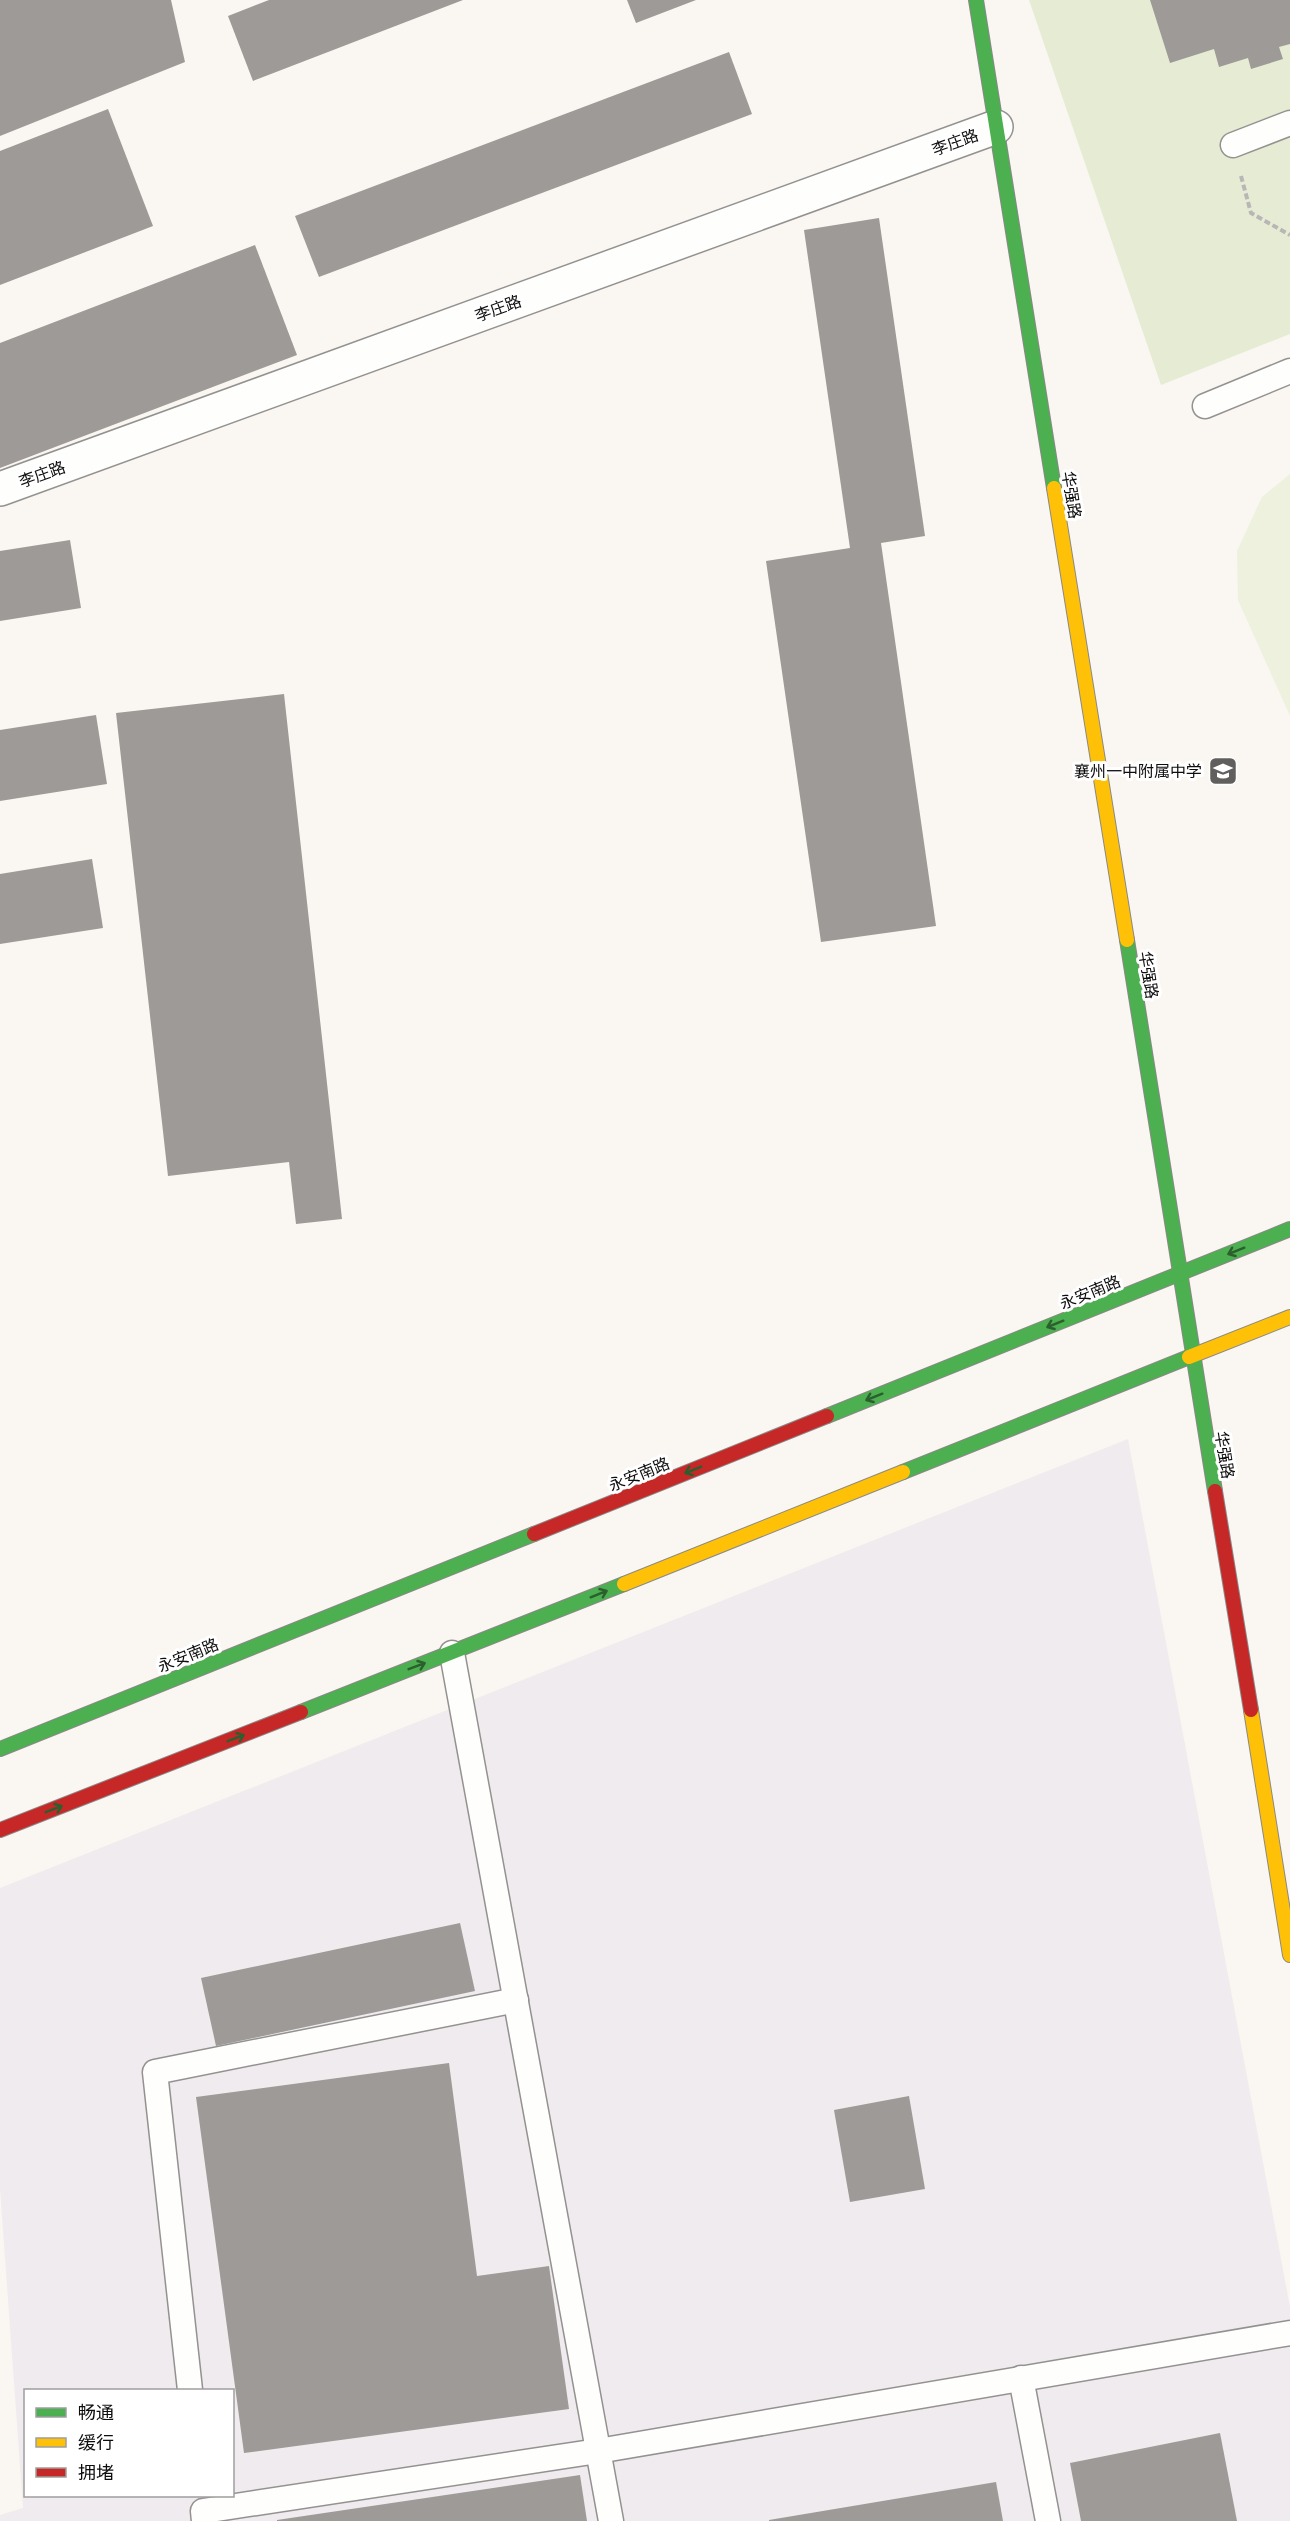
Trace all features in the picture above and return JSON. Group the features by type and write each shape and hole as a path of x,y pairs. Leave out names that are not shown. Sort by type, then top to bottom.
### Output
{"main road":[{"name":"华强路","path":"976,0 1290,1955"},
{"name":"永安南路","path":"0,1749 1290,1229"},
{"path":"0,1830 452,1653 1290,1317"}],"street":[{"name":"李庄路","path":"0,489 996,127"}],"lane":[{"path":"1233,145 1290,123"},
{"path":"1205,406 1290,371"},
{"path":"452,1653 611,2521"},
{"path":"190,2389 155,2072 516,2000"},
{"path":"203,2509 598,2451 1290,2332"},
{"path":"1021,2378 1048,2521"}],"path":[{"path":"1233,145 1251,213 1290,235"}],"shaded area":[{"path":"1128,1439 1290,2307 1290,2521 0,2521 0,2515 23,2508 0,2189 0,1888"}],"green space":[{"path":"1029,0 1290,0 1290,334 1161,385"},
{"path":"1290,474 1290,716 1238,600 1237,551 1262,497"}],"building":[{"path":"0,0 171,0 185,62 0,136"},
{"path":"269,0 463,0 253,81 228,16"},
{"path":"627,0 696,0 636,23"},
{"path":"1150,0 1290,0 1290,44 1279,47 1283,59 1251,69 1248,58 1219,67 1214,49 1170,63"},
{"path":"729,52 752,114 319,277 295,216"},
{"path":"108,109 153,226 0,285 0,151"},
{"path":"879,218 925,536 881,543 936,926 821,942 766,561 850,548 804,230"},
{"path":"255,245 297,355 0,468 0,343"},
{"path":"70,540 81,608 0,621 0,551"},
{"path":"284,694 342,1219 296,1224 289,1162 168,1176 116,713"},
{"path":"96,715 107,784 0,801 0,730"},
{"path":"92,859 103,928 0,944 0,874"},
{"path":"460,1923 475,1991 216,2046 201,1978"},
{"path":"449,2063 477,2276 549,2266 569,2409 244,2453 196,2097"},
{"path":"909,2096 925,2189 850,2202 834,2110"},
{"path":"1220,2433 1237,2521 1081,2521 1070,2463"},
{"path":"580,2475 587,2521 277,2521 277,2520"},
{"path":"996,2482 1003,2521 769,2521 769,2520"}],"traffic: fast":[{"path":"976,0 1054,488"},
{"path":"1127,940 1215,1491"},
{"path":"827,1416 1290,1229"},
{"path":"903,1472 1189,1357"},
{"path":"0,1749 534,1534"},
{"path":"301,1712 624,1584"}],"traffic: slow":[{"path":"1054,488 1127,940"},
{"path":"1189,1357 1290,1317"},
{"path":"624,1584 903,1472"},
{"path":"1251,1710 1290,1955"}],"traffic: jam":[{"path":"534,1534 827,1416"},
{"path":"1215,1491 1251,1710"},
{"path":"0,1830 301,1712"}],"place":[{"name":"襄州一中附属中学","path":"1223,771"}]}
